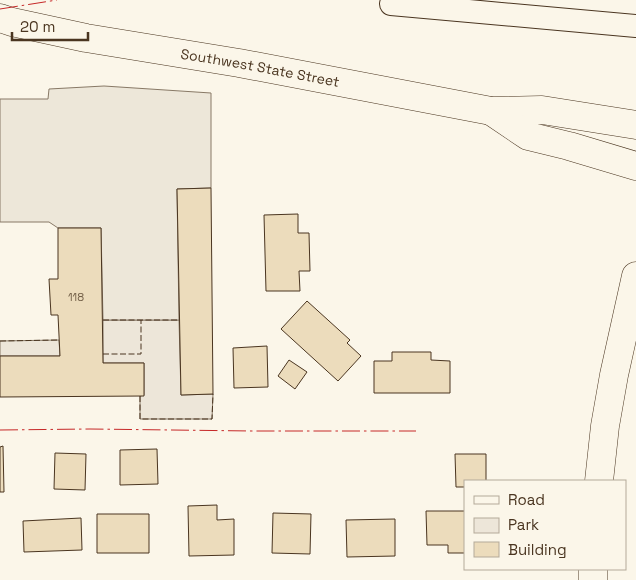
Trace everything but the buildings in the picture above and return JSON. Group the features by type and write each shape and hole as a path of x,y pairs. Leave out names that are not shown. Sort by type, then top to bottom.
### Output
{"main road":[{"name":"Southwest State Street","path":"0,18 86,38 248,65 491,111 542,110 636,125"},
{"name":"Southwest State Street","path":"491,111 528,136 636,166"},
{"path":"599,480 606,418 636,276"}],"street":[{"path":"391,4 636,26"}],"green space":[{"path":"103,320 179,320 181,395 213,394 212,419 140,419 140,396 144,395 144,363 103,363"},
{"path":"59,340 60,356 0,356 0,341"}],"shaded area":[{"path":"104,86 211,93 211,188 177,189 179,320 103,320 101,228 58,228 49,222 0,222 0,99 48,99 49,89"}],"fence":[{"path":"103,320 179,320"},
{"path":"103,354 141,354 141,320"},
{"path":"0,341 59,340"},
{"path":"140,396 140,419 212,419 213,394"}],"power":[{"path":"0,9 57,0"},
{"path":"0,430 416,431"}]}
